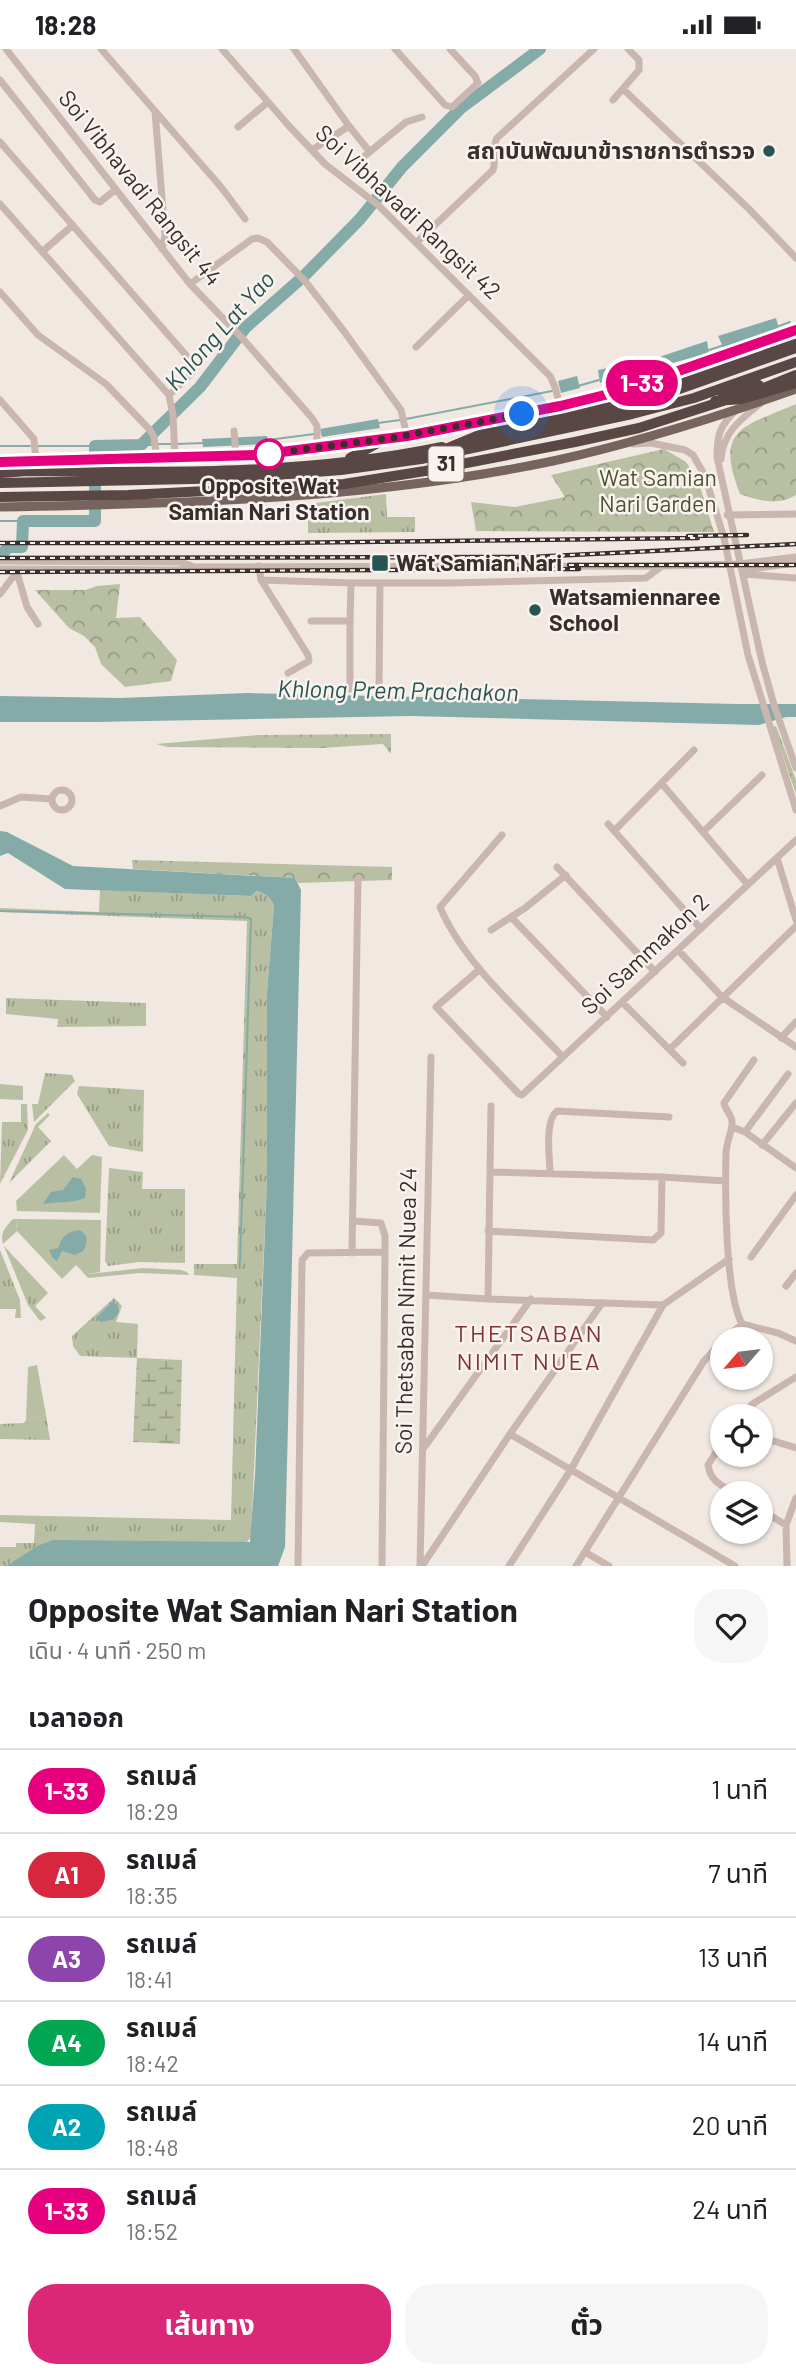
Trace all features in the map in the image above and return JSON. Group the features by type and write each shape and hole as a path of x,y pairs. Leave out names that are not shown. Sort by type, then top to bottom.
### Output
{"highway":[{"path":"421,459 491,431 664,385 796,339"},
{"name":"31","path":"0,473 239,470 344,462 420,452 631,406 796,348"},
{"name":"31","path":"0,483 239,478 341,470 421,459 694,398 796,362"},
{"name":"31","path":"2,496 341,481 424,469 636,424 796,373"},
{"name":"31","path":"2,496 94,501 344,484 425,471 639,428 753,392 796,373"},
{"path":"715,401 741,399 796,383"},
{"path":"627,389 667,392"},
{"path":"344,462 385,439"},
{"path":"0,464 28,471"}],"main road":[{"name":"31","path":"0,464 175,459 407,436 560,406 627,389 796,330"},
{"name":"31","path":"0,507 94,501 276,499 359,491 519,467 621,444 796,389"}],"street":[{"name":"Soi Vibhavadi Rangsit 44","path":"6,49 190,284 300,404 317,428 317,444"},
{"path":"101,49 245,219"},
{"path":"294,49 369,151"},
{"path":"395,49 449,107 455,106 477,85 475,76 450,49"},
{"path":"416,242 493,170 493,147 497,138 594,49"},
{"path":"613,100 640,67 639,60 628,49"},
{"name":"Soi Vibhavadi Rangsit 42","path":"228,51 268,102 312,150 336,174 374,202 550,376 560,406"},
{"path":"0,80 95,200 100,202 116,190"},
{"path":"623,89 796,257"},
{"path":"238,127 268,102"},
{"path":"155,110 165,236 162,249"},
{"path":"360,159 406,122 422,117"},
{"path":"312,150 349,126"},
{"path":"0,142 192,362 192,373 169,395"},
{"path":"0,204 169,395 173,412 175,459"},
{"path":"42,252 73,225"},
{"path":"190,284 252,239 258,238 267,242 304,281 352,341 403,414 407,436"},
{"path":"0,292 38,335 106,384 150,430 154,437 157,459"},
{"path":"416,347 469,295"},
{"path":"721,478 721,454 725,439 740,420 767,398"},
{"path":"0,400 34,439 36,462"},
{"path":"739,407 726,420 717,439 717,457 762,662 796,768"},
{"path":"234,432 236,453"},
{"path":"621,444 671,446 685,450 693,455 705,476 718,516 751,667 796,810"},
{"path":"718,516 796,515"},
{"path":"741,569 796,557"},
{"path":"1,565 180,562 192,567"},
{"path":"741,569 796,563"},
{"path":"1,565 16,571 178,570 192,567 259,566 729,565 793,578 796,589"},
{"path":"259,566 261,580 308,655 309,661 305,665 288,673"},
{"path":"261,580 380,583 646,578 663,566"},
{"path":"0,594 16,571"},
{"path":"16,571 27,607 38,624"},
{"path":"350,689 351,583"},
{"path":"379,691 380,583"},
{"path":"311,621 350,621"},
{"path":"615,830 694,750"},
{"path":"704,831 762,775"},
{"path":"662,784 748,885"},
{"path":"0,806 21,797 52,799"},
{"path":"608,824 701,929"},
{"path":"502,835 440,907 461,944 480,969 563,1057"},
{"name":"Soi Sammakon 2","path":"480,969 436,1007 520,1095 796,840"},
{"path":"777,858 796,920"},
{"path":"557,866 655,972"},
{"path":"491,930 566,875"},
{"path":"352,1253 358,878"},
{"path":"511,917 607,1017"},
{"path":"670,1049 796,926"},
{"path":"678,950 722,997 796,1047"},
{"path":"622,1002 683,1063"},
{"path":"780,1038 796,1022"},
{"name":"Soi Thetsaban Nimit Nuea 24","path":"421,1566 431,1057"},
{"path":"754,1060 724,1103 732,1119 725,1181 729,1259 738,1316 743,1324 796,1341"},
{"path":"745,1132 788,1074"},
{"path":"762,1145 796,1103"},
{"path":"488,1299 491,1106"},
{"path":"550,1173 549,1127 551,1117 557,1111 669,1117"},
{"path":"732,1127 745,1132 796,1168"},
{"path":"490,1172 725,1181"},
{"path":"488,1231 653,1240 661,1233 662,1177"},
{"path":"751,1257 796,1195"},
{"path":"353,1221 382,1223 385,1236 382,1566"},
{"path":"298,1566 302,1259 308,1253 385,1252"},
{"path":"509,1566 570,1471 663,1305 729,1259"},
{"path":"786,1286 796,1274"},
{"path":"426,1295 663,1305"},
{"path":"422,1449 531,1299"},
{"path":"421,1566 602,1303"},
{"path":"739,1327 743,1324"},
{"path":"576,1566 710,1355"},
{"path":"753,1404 796,1377"},
{"path":"510,1434 735,1566"},
{"path":"773,1441 796,1448"},
{"path":"710,1462 709,1473 715,1481"},
{"path":"787,1566 786,1525 796,1497"},
{"path":"773,1517 786,1525"},
{"path":"585,1552 609,1566"}],"green space":[{"name":"Wat Samian Nari Garden","path":"796,404 796,495 769,501 740,494 730,455 732,443 738,433 761,418"},
{"name":"Wat Samian Nari Garden","path":"664,449 686,462 698,480 714,532 476,531 471,502 515,507 565,497 551,475"},
{"path":"386,494 387,517 415,517 415,532 308,533 308,504"},
{"path":"120,584 116,618 140,617 177,660 171,681 125,687 101,664 95,647 84,636 69,628 35,590 85,590"},
{"path":"776,726 796,780 796,794 773,727"},
{"path":"391,734 391,754 383,744 321,748 168,747 156,744 258,735"},
{"path":"132,860 392,867 392,880 298,883 295,878 133,869"},
{"path":"100,890 251,896 255,891 268,895 274,906 267,992 267,1180 251,1537 246,1543 37,1546 6,1566 0,1566 0,1547 16,1547 16,1543 34,1543 35,1524 0,1522 0,1515 231,1520 237,1278 194,1275 194,1264 237,1264 247,921 0,912 0,908 99,912"},
{"path":"6,998 146,1003 146,1026 57,1027 58,1019 6,1014"},
{"path":"45,1073 72,1075 75,1081 34,1122 32,1104 38,1104"},
{"path":"0,1084 23,1086 23,1100 0,1099"},
{"path":"79,1086 144,1090 143,1152 109,1146 77,1094"},
{"path":"21,1104 27,1104 28,1130 0,1184 2,1122 21,1122"},
{"path":"48,1113 50,1115 38,1127 51,1141 9,1183 36,1124"},
{"path":"64,1155 77,1169 92,1155 102,1157 100,1213 17,1211 16,1201"},
{"path":"109,1168 143,1172 142,1189 185,1189 185,1263 139,1262 108,1266 105,1261"},
{"path":"13,1219 16,1219 17,1231 3,1244 3,1233"},
{"path":"16,1219 101,1220 100,1272 87,1274 76,1265 62,1279 17,1231"},
{"path":"4,1246 48,1293 35,1306 46,1318 40,1321 28,1305"},
{"path":"0,1250 20,1300 21,1318 15,1318 16,1309 0,1309"},
{"path":"82,1267 88,1274 143,1268 181,1270 189,1275 140,1273 88,1278 80,1269"},
{"path":"114,1298 122,1306 116,1322 138,1324 137,1358 80,1356 73,1346 72,1336"},
{"path":"137,1358 182,1360 180,1444 133,1442"},
{"path":"37,1365 46,1415 26,1420 28,1367"},
{"path":"46,1415 50,1440 0,1439 0,1424 24,1423 26,1420"}],"water":[{"path":"776,318 779,329 724,349 718,336"},
{"path":"707,341 709,353 600,383 598,370 656,358"},
{"path":"577,376 580,388 561,393 558,381"},
{"path":"378,419 380,428 322,437 320,429"},
{"path":"267,436 268,444 203,447 202,439"},
{"path":"247,693 796,704 796,717 786,717 759,725 410,716 0,722 0,696 121,698"},
{"path":"0,831 7,832 73,866 295,878 301,890 285,1547 278,1566 6,1566 37,1546 53,1540 250,1542 267,1180 267,992 274,906 268,896 256,891 251,896 65,889 8,853 0,856"},
{"path":"73,1177 81,1179 86,1189 85,1198 43,1204 51,1192 63,1190"},
{"path":"79,1230 87,1239 83,1251 75,1255 62,1251 57,1261 52,1257 49,1250 58,1248 66,1235"},
{"path":"112,1302 118,1305 119,1312 114,1319 102,1322 97,1320 96,1318"}],"waterway":[{"name":"Khlong Lat Yao","path":"0,557 8,547 22,547 23,521 95,521 95,446 141,445 200,387 245,328 305,275 360,219 402,167 461,108 540,49"},
{"path":"779,326 790,322"},
{"path":"709,350 724,345"},
{"path":"578,386 599,380"},
{"path":"406,419 552,391"},
{"path":"378,423 400,420"},
{"path":"268,440 314,434"},
{"path":"177,444 203,443"},
{"path":"159,444 171,444"},
{"path":"141,445 154,445"},
{"path":"0,446 30,446"},
{"path":"36,446 95,446"},
{"path":"0,521 23,521"},
{"path":"0,911 251,919 240,1262"}],"railway":[{"path":"688,536 747,535"},
{"path":"0,543 698,538"},
{"path":"0,558 531,557 796,544"},
{"path":"569,565 796,565"},
{"path":"0,572 579,569"}],"bus line":[{"name":"1-33","path":"0,462 258,455 407,436 560,406 621,391 796,330"}],"place":[{"name":"สถาบันพัฒนาข้าราชการตำรวจ","path":"769,151"},
{"name":"Opposite Wat Samian Nari Station","path":"269,454"},
{"name":"Wat Samian Nari","path":"380,563"},
{"name":"Watsamiennaree School","path":"535,610"}],"district":[{"name":"THETSABAN NIMIT NUEA","path":"529,1348"}],"route":[{"path":"269,454 392,438 522,414"}],"water label":[{"name":"Khlong Prem Prachakon","path":"398,691"}]}
